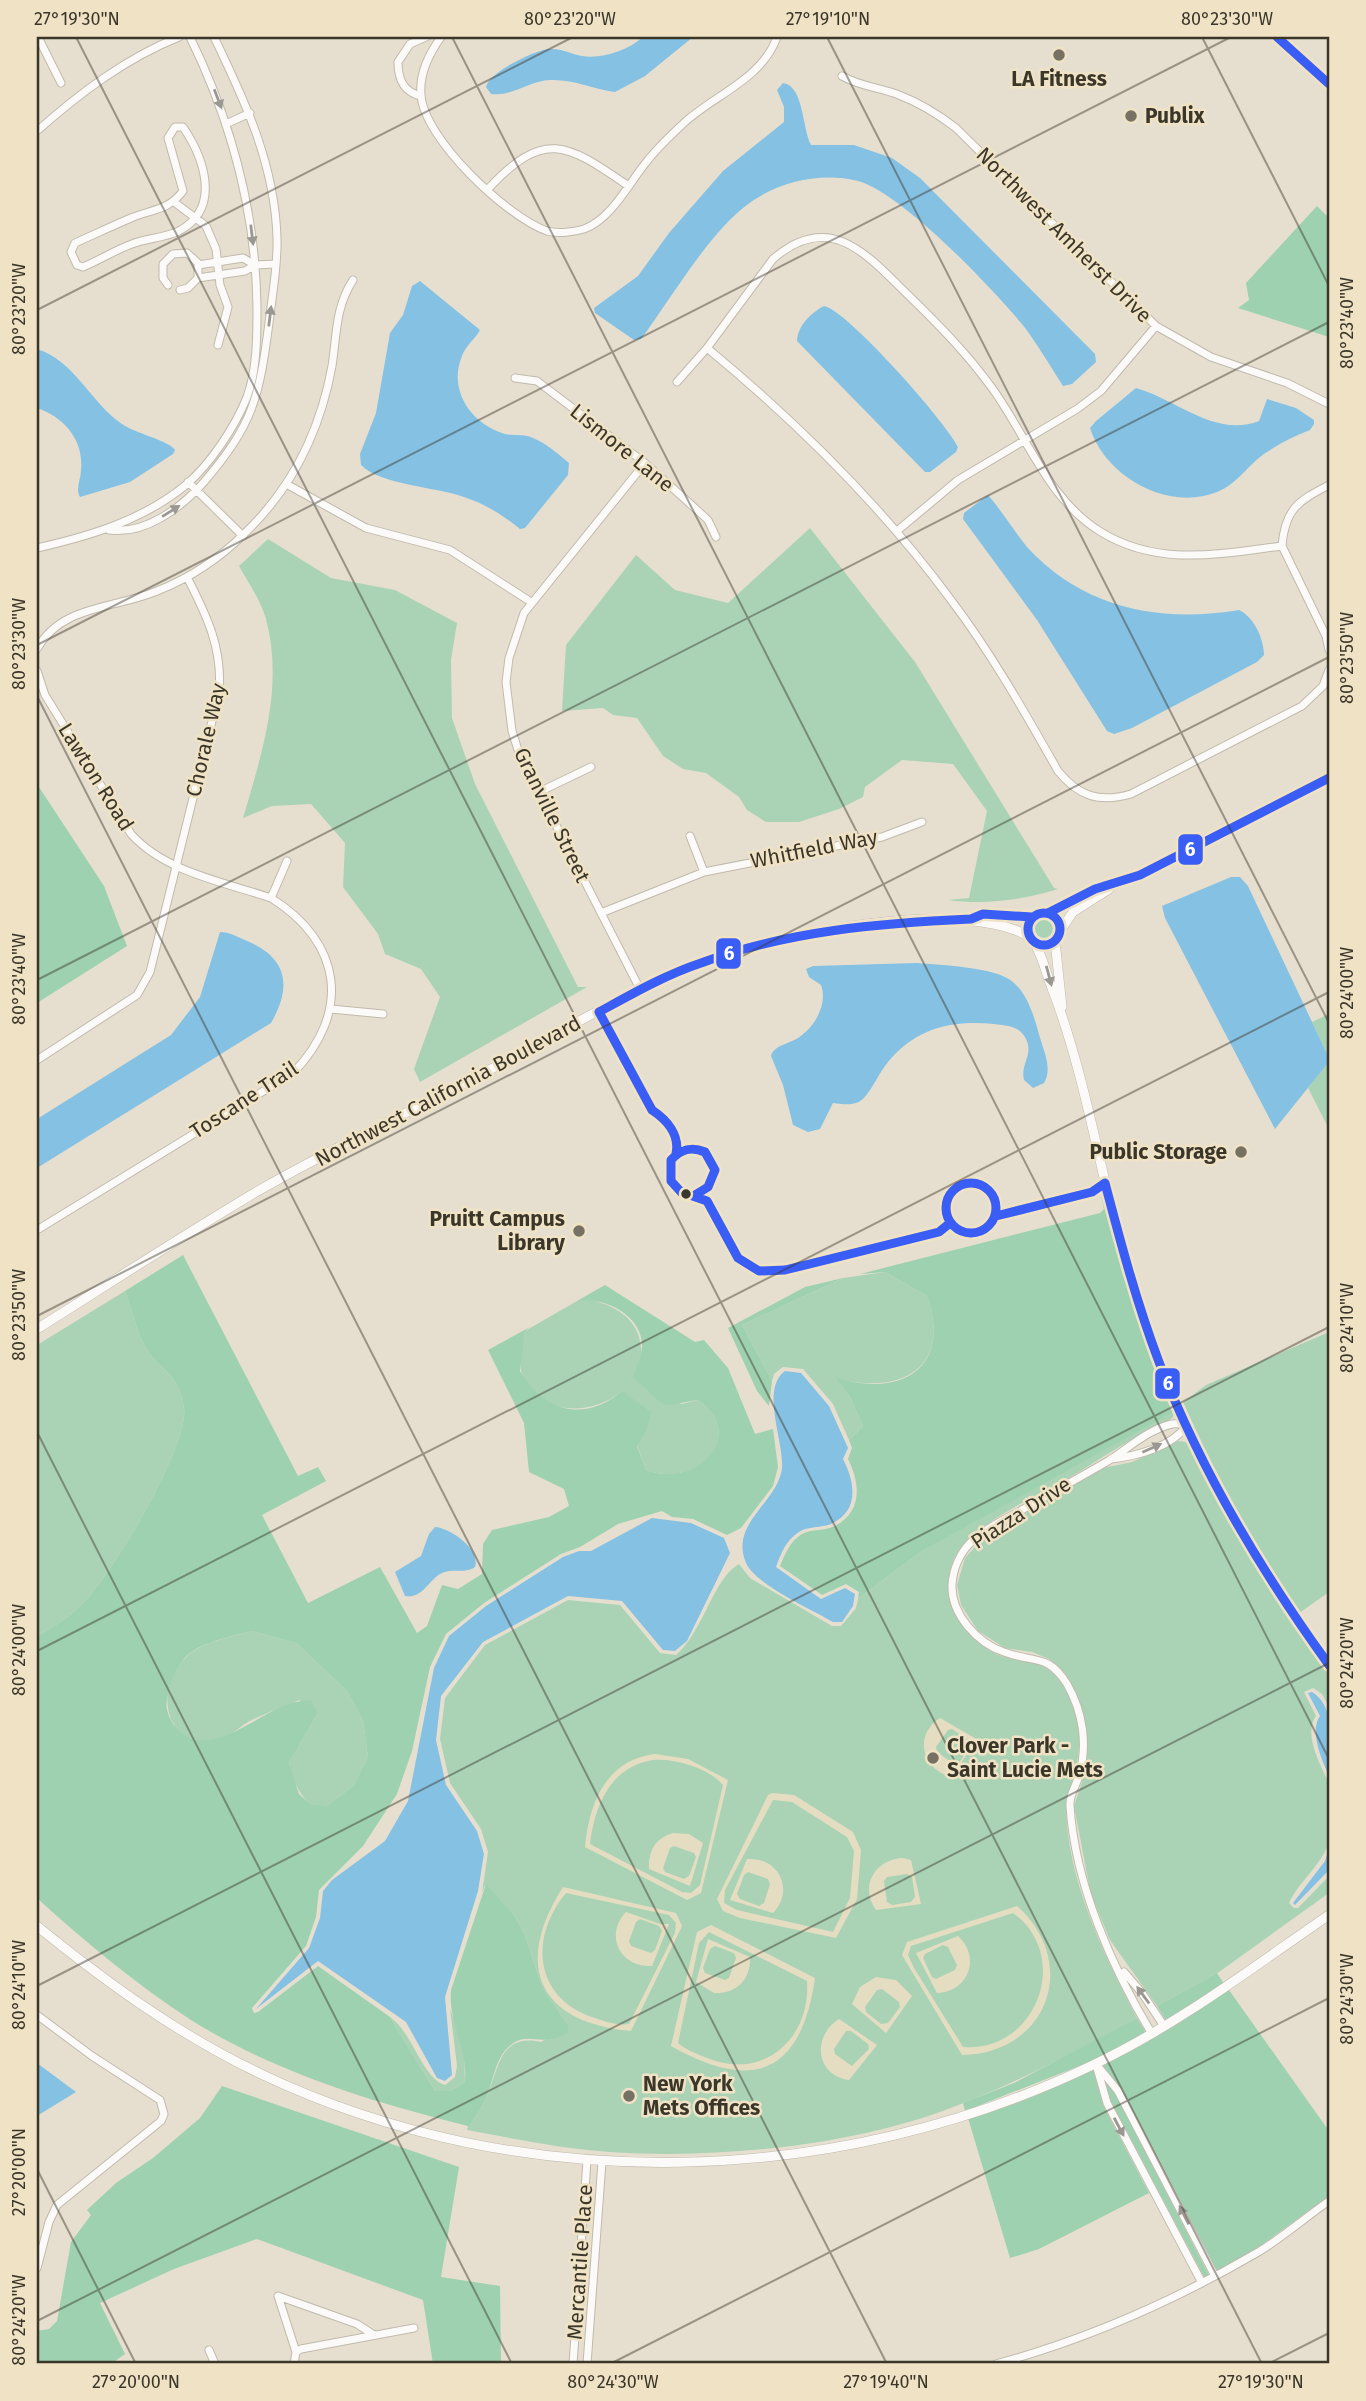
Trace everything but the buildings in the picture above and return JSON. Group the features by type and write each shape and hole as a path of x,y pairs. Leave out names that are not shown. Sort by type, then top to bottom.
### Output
{"street":[{"path":"38,37 61,83"},
{"path":"37,131 77,96 119,68 179,37"},
{"path":"37,548 108,530 168,498 188,482 232,426 247,396 257,329 255,265 243,179 228,123 190,37"},
{"path":"108,530 126,533 150,523 178,507 197,490 226,455 245,425 259,393 277,239 270,178 250,113 214,37"},
{"path":"421,96 411,94 402,85 398,62 410,44 426,37"},
{"path":"440,37 429,56 421,79 421,96 432,130 488,189 528,221 549,231 564,232 585,229 599,220 651,156 690,118 758,68 777,37"},
{"name":"Northwest Amherst Drive","path":"842,76 860,86 898,94 939,115 956,128 1131,305 1156,326 1212,357 1287,383 1329,404"},
{"path":"228,123 250,113"},
{"path":"183,127 202,159 206,177 204,198 195,218 170,235 132,244 83,267 73,259 71,247 75,243 134,216 160,211 174,202 183,191 168,138 170,131 183,127"},
{"path":"488,189 522,157 535,151 556,148 572,150 590,159 627,185"},
{"path":"174,202 206,226 212,237 218,275 228,310 218,345"},
{"path":"677,382 707,348 773,259 786,248 823,237 839,240 867,254 951,336 993,389 1056,490 1074,512 1099,531 1147,552 1193,557 1282,546"},
{"path":"168,285 162,271 163,264 173,254 187,253 198,265 198,278"},
{"path":"198,265 243,258 255,265"},
{"path":"180,290 188,288 198,278 245,271 255,265 275,264"},
{"path":"37,649 62,619 156,592 187,578 243,536 288,485 321,416 335,351 341,299 353,280"},
{"path":"897,531 958,480 1077,410 1101,391 1156,326"},
{"path":"707,348 784,414 853,482 897,531 951,600 1005,678 1058,771 1067,782 1090,797 1101,800 1132,794 1302,706 1314,696 1329,673"},
{"name":"Lismore Lane","path":"515,378 537,381 645,463 708,520 716,537"},
{"name":"Granville Street","path":"641,991 539,792 512,731 506,682 516,636 531,602 645,463"},
{"path":"188,482 243,536"},
{"path":"288,485 366,528 450,550 531,602"},
{"path":"1329,485 1297,503 1283,529 1282,546 1326,636 1329,650"},
{"name":"Chorale Way","path":"176,866 211,727 221,673 215,635 187,578"},
{"name":"Lawton Road","path":"37,671 44,695 131,834 144,848 176,866"},
{"path":"539,792 591,767"},
{"path":"1062,1009 1035,944 1028,936 1027,925 1032,917 1048,913 1086,893 1140,876 1329,778"},
{"path":"1086,808 1090,797"},
{"name":"Whitfield Way","path":"601,914 704,872 882,837 922,821"},
{"path":"690,836 704,872"},
{"path":"271,898 287,861"},
{"path":"37,1060 137,995 150,972 176,866"},
{"name":"Toscane Trail","path":"37,1230 293,1073 319,1041 331,1009 331,975 325,956 302,921 271,898 176,866"},
{"path":"1113,886 1073,912 1055,941 1062,1009 1126,1264 1156,1354 1187,1425 1247,1542 1329,1665"},
{"path":"1048,913 1058,921 1060,931"},
{"name":"Northwest California Boulevard","path":"971,919 983,914 1032,917"},
{"name":"Northwest California Boulevard","path":"37,1329 258,1191 641,991 712,958 821,930 884,922 971,919 1017,929 1028,936"},
{"path":"1035,944 1046,946 1055,941"},
{"path":"331,1009 383,1014"},
{"name":"Piazza Drive","path":"1152,2034 1133,2002 1086,1895 1070,1801 1080,1772 1083,1744 1075,1700 1060,1674 1049,1663 1004,1653 976,1635 958,1610 952,1590 953,1575 960,1556 976,1537 1111,1459 1130,1444 1170,1424 1187,1425"},
{"name":"Piazza Drive","path":"1111,1459 1146,1451 1176,1437 1187,1425"},
{"path":"37,1926 105,1981 177,2028 260,2073 316,2097 379,2119 456,2139 602,2162 739,2161 851,2145 961,2117 1096,2064 1152,2034 1329,1915"},
{"name":"Piazza Drive","path":"1118,1966 1142,1993 1164,2026"},
{"path":"37,2015 160,2100 164,2113 161,2121 57,2205 49,2222 37,2265"},
{"path":"1096,2064 1124,2102 1215,2276"},
{"path":"1096,2064 1107,2104 1202,2283"},
{"name":"Mercantile Place","path":"573,2364 587,2160"},
{"name":"Mercantile Place","path":"587,2364 602,2162"},
{"path":"1001,2364 1091,2332 1202,2283 1262,2249 1329,2201"},
{"path":"294,2364 296,2352 278,2296 357,2324 374,2336"},
{"path":"296,2352 414,2328"},
{"path":"209,2350 215,2364"}],"green space":[{"path":"1317,206 1329,218 1329,337 1238,308 1249,300 1246,283"},
{"path":"810,528 915,662 1054,888 1058,889 997,901 948,900 969,898 987,811 953,764 902,760 865,787 863,797 839,809 799,822 766,822 747,810 739,797 706,773 683,769 663,756 637,718 613,715 603,708 562,711 566,645 636,555 675,590 728,603"},
{"path":"268,539 331,578 395,590 457,623 451,660 452,718 475,784 578,987 587,987 420,1082 414,1069 440,997 421,969 385,954 378,934 343,887 345,843 311,804 272,806 243,818 268,720 273,670 266,619 239,566"},
{"path":"37,784 104,886 127,946 37,1003"},
{"path":"1043,919 1050,922 1053,929 1050,936 1043,939 1036,936 1033,929 1036,922"},
{"path":"1329,1014 1329,1058 1312,1022"},
{"path":"1329,1059 1329,1129 1308,1088"},
{"path":"1104,1194 1157,1370 1173,1410 1171,1413 919,1553 858,1599 859,1592 846,1584 822,1595 780,1566 794,1540 806,1532 835,1526 851,1513 855,1505 857,1487 848,1459 852,1448 849,1440 863,1426 850,1397 835,1377 859,1383 880,1384 900,1380 915,1372 926,1359 933,1342 933,1321 927,1296 885,1272 860,1274 1100,1213 1104,1209 1101,1195"},
{"path":"183,1255 298,1476 318,1467 326,1481 262,1515 308,1603 380,1567 417,1633 427,1626 442,1585 458,1589 482,1574 483,1544 492,1530 549,1517 569,1506 564,1489 529,1472 524,1423 488,1350 530,1327 525,1331 520,1371 541,1396 553,1404 580,1410 608,1401 622,1391 651,1412 645,1435 637,1446 646,1470 664,1474 697,1466 709,1456 717,1443 718,1429 713,1414 698,1400 669,1405 661,1403 633,1377 642,1345 636,1325 609,1305 587,1300 577,1301 605,1285 695,1342 704,1340 728,1368 755,1434 773,1429 778,1467 773,1486 741,1528 727,1535 693,1519 672,1517 662,1511 618,1524 580,1547 561,1554 484,1603 446,1634 430,1667 412,1751 397,1794 363,1846 319,1890 316,1917 306,1946 252,2008 254,2013 258,2012 318,1966 390,2017 435,2091 450,2091 465,2082 464,2058 452,2013 451,1990 486,1884 514,1915 525,1935 542,1987 568,2025 568,2033 551,2039 521,2040 509,2047 496,2066 485,2100 467,2130 468,2126 325,2084 223,2039 191,2020 131,1977 37,1898 37,1636 62,1621 97,1587 129,1538 162,1479 182,1426 184,1408 177,1385 142,1341 125,1291","holes":["252,1631 296,1643 347,1691 363,1721 368,1757 353,1786 327,1806 311,1805 299,1794 289,1763 318,1713 311,1701 295,1702 223,1736 206,1740 189,1737 174,1725 167,1710 168,1694 175,1674 183,1660 197,1649"]},
{"path":"885,1272 927,1296 933,1321 933,1342 927,1358 915,1371 900,1379 881,1383 859,1383 836,1378 850,1397 863,1426 849,1440 833,1404 803,1369 783,1367 774,1374 772,1381 742,1325 843,1278"},
{"path":"843,1278 742,1325 772,1381 769,1406 757,1391 728,1328 805,1287"},
{"path":"125,1291 142,1341 177,1385 184,1408 182,1426 162,1479 129,1538 97,1587 62,1621 37,1636 37,1345"},
{"path":"585,1299 608,1305 626,1317 638,1334 641,1357 681,1404 698,1400 713,1414 719,1429 717,1443 710,1456 697,1466 682,1472 664,1474 646,1470 637,1445 645,1435 647,1424 622,1391 596,1405 566,1408 552,1405 530,1388 521,1369 525,1331"},
{"path":"1329,1332 1329,1592 1298,1614 1232,1508 1181,1404 1206,1385"},
{"path":"1174,1409 1173,1417 1168,1421 990,1522 957,1553 949,1583 955,1612 974,1638 997,1654 1049,1669 1062,1684 1071,1701 1079,1736 1076,1768 1066,1803 1072,1859 1100,1941 1137,2018 1065,2057 966,2102 897,2125 851,2136 753,2150 655,2154 562,2147 467,2130 485,2100 503,2055 509,2047 527,2041 541,2042 568,2025 542,1987 525,1935 514,1915 485,1885 482,1893 488,1852 481,1829 450,1783 440,1739 445,1698 485,1645 568,1600 620,1605 660,1653 676,1655 694,1633 722,1580 739,1564 750,1578 832,1626 841,1626 856,1608 858,1599 919,1553"},
{"path":"1178,1441 1186,1442 1192,1447 1250,1555 1329,1672 1329,1707 1322,1694 1313,1688 1304,1692 1316,1716 1312,1723 1312,1740 1329,1786 1329,1841 1322,1857 1289,1903 1298,1908 1329,1876 1329,1893 1219,1972 1157,2006 1110,1940 1091,1895 1074,1806 1083,1779 1087,1747 1085,1719 1077,1696 1064,1672 1049,1659 1032,1652 1005,1648 978,1631 961,1605 957,1585 965,1558 982,1539 1103,1468 1132,1462"},
{"path":"252,1631 296,1643 347,1691 363,1721 368,1757 353,1786 327,1806 311,1806 299,1791 289,1763 318,1713 299,1700 212,1741 195,1739 182,1733 173,1723 168,1710 168,1696 177,1668 187,1656 210,1643"},
{"path":"1217,1973 1224,1984 1166,2021 1157,2006"},
{"path":"1229,1990 1329,2131 1329,2196 1260,2246 1217,2271 1122,2089 1102,2065"},
{"path":"450,2008 464,2053 465,2082 450,2091 435,2091 390,2017 405,2033 430,2074 445,2085 455,2077 457,2066"},
{"path":"1137,2018 1146,2033 1097,2059 965,2111 963,2103 1014,2083"},
{"path":"1093,2069 1103,2105 1149,2193 1039,2249 1010,2258 968,2118"},
{"path":"1105,2081 1115,2093 1209,2275 1204,2277 1111,2102"},
{"path":"222,2086 459,2167 441,2277 500,2286 501,2364 433,2364 423,2300 257,2239 174,2269 100,2303 125,2354 111,2364 37,2364 37,2331 49,2329 57,2321 71,2242 91,2215 87,2210 116,2183 153,2158 200,2118"}],"sand":[{"path":"940,1718 980,1741 978,1747 971,1748 952,1777 942,1773 928,1760 924,1742 932,1725","holes":["952,1729 970,1741 971,1745 959,1763 954,1764 937,1752 936,1747 948,1730"]},
{"path":"655,1754 688,1759 728,1780 701,1893 687,1900 585,1847 591,1815 603,1786 612,1774 638,1758","holes":["661,1760 700,1769 723,1785 700,1885 691,1893 682,1892 590,1844 596,1815 615,1779 638,1764"]},
{"path":"768,1795 794,1795 853,1832 861,1850 857,1899 836,1938 740,1918 723,1911 717,1899","holes":["773,1800 792,1802 847,1837 854,1851 850,1898 833,1932 737,1910 724,1903 725,1890"]},
{"path":"673,1833 689,1834 703,1843 690,1886 649,1869 654,1846","holes":["674,1846 694,1853 696,1857 689,1876 684,1879 665,1872 663,1868 670,1848"]},
{"path":"747,1859 768,1863 775,1869 783,1885 780,1904 773,1913 730,1900","holes":["748,1872 768,1879 770,1884 764,1903 759,1906 740,1899 737,1894 744,1875"]},
{"path":"893,1860 911,1860 921,1904 876,1910 871,1901 870,1884 878,1869","holes":["907,1874 912,1877 915,1897 911,1902 892,1905 887,1902 884,1881 887,1877"]},
{"path":"563,1887 676,1913 682,1926 631,2031 599,2025 573,2016 555,2002 543,1984 538,1964 540,1941 548,1915","holes":["566,1893 669,1915 676,1923 675,1933 629,2024 605,2022 573,2008 558,1995 549,1981 543,1964 546,1928"]},
{"path":"1017,1906 1036,1929 1047,1953 1050,1978 1045,2002 1034,2022 1015,2039 991,2051 962,2055 902,1955 907,1942","holes":["1013,1913 1031,1931 1041,1953 1043,1976 1038,1998 1027,2019 1010,2035 989,2045 963,2047 914,1968 908,1955 911,1946"]},
{"path":"626,1912 660,1924 669,1924 652,1966 631,1962 624,1956 616,1940 619,1921","holes":["640,1919 659,1926 662,1931 655,1950 651,1953 631,1946 629,1941 636,1922"]},
{"path":"711,1925 815,1978 808,2011 798,2036 785,2054 768,2066 748,2070 726,2068 700,2060 671,2046 697,1932","holes":["709,1932 807,1981 806,2002 801,2021 780,2050 764,2059 747,2064 728,2064 699,2055 678,2043 699,1943"]},
{"path":"958,1936 969,1954 968,1972 957,1987 937,1993 916,1953","holes":["943,1945 948,1947 957,1965 955,1970 936,1979 932,1977 923,1958 925,1954"]},
{"path":"708,1939 750,1957 748,1972 736,1988 714,1993 696,1982","holes":["715,1946 734,1953 736,1958 729,1978 725,1980 705,1973 703,1968 710,1949"]},
{"path":"876,1977 896,1980 912,1996 886,2033 852,2004 860,1987","holes":["882,1989 899,2002 900,2007 888,2023 881,2024 866,2012 865,2007 877,1990"]},
{"path":"839,2019 877,2045 849,2080 829,2071 824,2063 821,2044 830,2026","holes":["846,2031 851,2031 868,2044 869,2049 852,2066 835,2054 834,2049"]}],"water":[{"path":"643,37 693,37 645,76 615,92 558,80 542,81 498,94 491,94 486,87 503,69 542,50 562,50 582,56 606,55 622,50"},
{"path":"783,83 790,86 799,99 811,145 854,145 892,158 920,178 1095,354 1096,362 1072,384 1063,386 1022,324 945,243 898,203 876,189 843,178 797,181 768,192 743,208 702,252 641,339 634,340 595,313 594,308 638,276 669,233 723,171 784,122 784,107 777,90"},
{"path":"420,281 480,330 464,352 458,368 460,392 472,413 480,421 502,433 538,440 569,463 568,475 525,528 520,529 494,510 472,500 381,477 361,465 360,454 376,413 390,333 403,315 412,286"},
{"path":"824,306 836,312 873,346 950,434 958,447 956,452 930,472 925,472 797,341 806,320"},
{"path":"37,349 62,363 122,424 166,443 175,450 173,454 130,482 80,497 78,487 81,459 76,440 56,417 37,408"},
{"path":"1136,388 1196,415 1227,425 1259,421 1267,399 1296,408 1314,420 1314,424 1310,430 1260,457 1237,479 1217,492 1198,497 1178,497 1140,486 1124,475 1109,461 1090,428"},
{"path":"988,495 1027,547 1049,568 1073,585 1098,598 1152,612 1210,614 1239,610 1257,629 1264,655 1257,662 1132,728 1114,734 1107,731 1037,620 963,519 964,513"},
{"path":"1231,877 1240,877 1248,886 1329,1058 1275,1129 1165,918 1162,906"},
{"path":"220,932 261,948 278,965 282,975 282,997 271,1023 37,1168 37,1119 171,1035 200,997"},
{"path":"917,963 981,970 1013,982 1028,1002 1036,1025 1047,1062 1044,1083 1033,1088 1024,1080 1028,1045 1023,1034 1016,1029 978,1023 949,1025 923,1034 899,1050 860,1101 849,1104 833,1103 820,1129 808,1132 793,1125 783,1085 771,1056 778,1047 794,1040 810,1028 821,1007 821,985 809,977 806,969 813,966"},
{"path":"785,1371 801,1373 829,1406 848,1448 843,1459 850,1477 852,1495 847,1512 840,1518 831,1524 803,1530 794,1535 776,1567 821,1599 845,1588 855,1594 853,1606 842,1622 833,1622 785,1596 761,1580 746,1563 744,1536 779,1480 782,1468 774,1390"},
{"path":"652,1518 691,1523 724,1538 730,1553 687,1641 675,1651 663,1650 622,1601 568,1596 483,1642 441,1696 436,1740 446,1785 477,1831 484,1854 478,1891 445,1997 452,2075 445,2081 437,2078 406,2022 318,1961 256,2009 309,1948 320,1918 323,1891 332,1880 385,1841 408,1801 434,1668 449,1636 486,1606 563,1557 579,1551 591,1551"},
{"path":"435,1527 456,1535 469,1547 476,1560 475,1567 442,1573 421,1592 405,1596 395,1572 421,1556 429,1534"},
{"path":"1312,1692 1326,1708 1329,1718 1329,1776 1316,1738 1320,1716 1308,1693"},
{"path":"1329,1848 1329,1870 1295,1905 1293,1903 1325,1861"},
{"path":"37,2063 76,2092 37,2116"}],"transit line":[{"name":"6","path":"1277,37 1329,84"},
{"name":"6","path":"1048,913 1095,889 1140,875 1329,778"},
{"name":"6","path":"1044,913 1055,918 1060,929 1055,940 1044,945 1033,940 1028,929 1033,918 1044,913"},
{"name":"6","path":"676,1154 674,1134 663,1118 652,1110 599,1012 675,973 767,943 834,930 971,919 983,914 1032,917"},
{"name":"6","path":"695,1195 708,1187 715,1170 705,1152 691,1149 682,1151 671,1160 671,1181 681,1192 707,1201 738,1258 759,1271 785,1270 939,1232 950,1223"},
{"name":"6","path":"996,1216 1092,1192 1105,1183 1151,1340 1194,1442 1256,1557 1329,1665"},
{"name":"6","path":"961,1184 981,1184 995,1198 996,1208 995,1218 981,1232 961,1232 947,1218 947,1198 961,1184"}],"place":[{"name":"LA Fitness","path":"1059,55"},
{"name":"Publix","path":"1131,116"},
{"name":"Public Storage","path":"1241,1152"},
{"name":"Pruitt Campus Library","path":"579,1231"},
{"name":"Clover Park - Saint Lucie Mets","path":"933,1758"},
{"name":"New York Mets Offices","path":"629,2096"}]}
